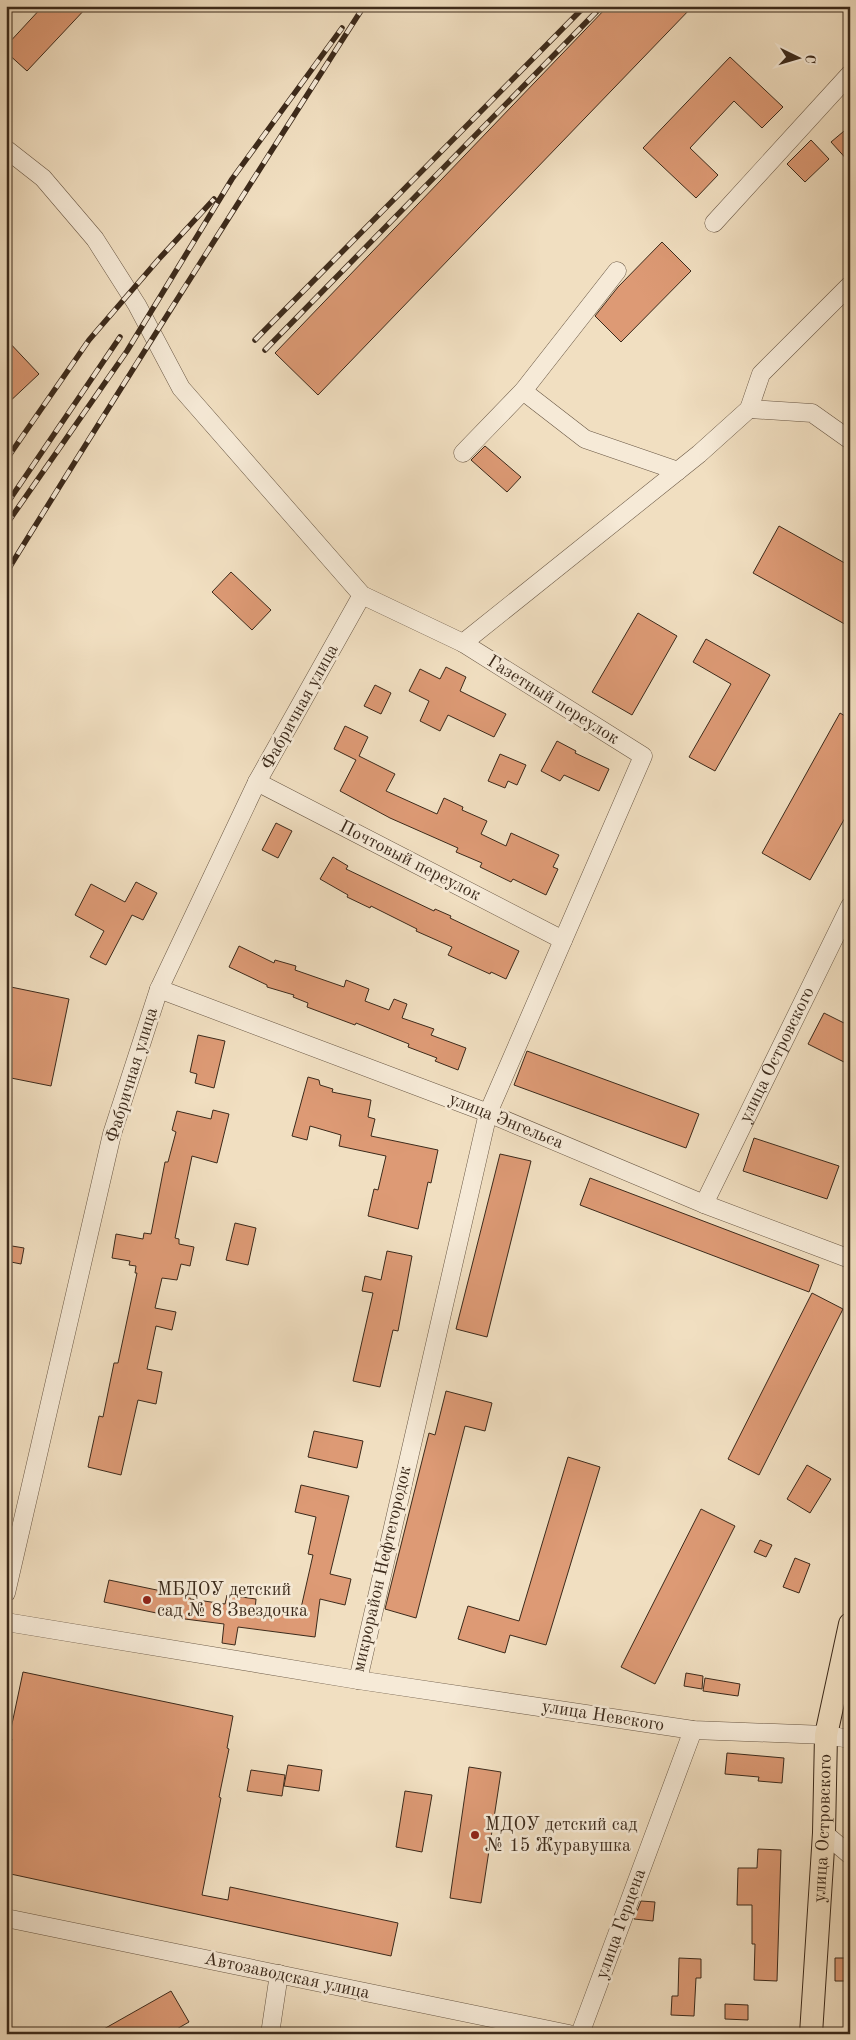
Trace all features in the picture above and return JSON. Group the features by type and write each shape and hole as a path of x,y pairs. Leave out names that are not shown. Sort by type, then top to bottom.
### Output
{"main road":[{"name":"улица Островского","path":"811,2034 824,1833 826,1735 850,1624"}],"street":[{"path":"714,223 850,74"},
{"path":"6,149 43,178 95,240 137,305 181,388 362,595"},
{"path":"463,453 523,390 617,271"},
{"path":"463,644 678,471 750,409 761,374 850,285"},
{"path":"523,390 585,439 678,471"},
{"path":"750,409 812,413 850,440"},
{"name":"Газетный переулок","path":"362,595 463,644 643,756"},
{"name":"Фабричная улица","path":"6,1593 112,1134 159,989 257,782 362,595"},
{"name":"микрорайон Нефтегородок","path":"6,1622 358,1680 488,1112 643,756"},
{"name":"Почтовый переулок","path":"257,782 563,940"},
{"name":"улица Островского","path":"704,1204 850,906"},
{"name":"улица Энгельса","path":"159,989 488,1112 704,1204 850,1259"},
{"name":"улица Невского","path":"358,1680 693,1730 826,1735 850,1739"},
{"name":"улица Герцена","path":"580,2034 693,1730"},
{"path":"824,1833 850,1855"},
{"name":"Автозаводская улица","path":"6,1918 569,2034"},
{"path":"270,2034 279,1974"}],"building":[{"path":"43,6 88,6 27,71 6,52 6,46"},
{"path":"608,6 693,6 318,395 275,353"},
{"path":"730,57 783,107 762,128 734,101 690,148 718,175 696,198 643,148"},
{"path":"850,126 850,163 831,142"},
{"path":"811,140 829,159 805,182 787,164"},
{"path":"662,242 691,271 621,342 595,316 618,287"},
{"path":"6,339 39,374 6,405"},
{"path":"485,446 521,477 507,492 471,460"},
{"path":"779,526 850,566 850,627 753,573"},
{"path":"231,572 271,610 252,630 212,592"},
{"path":"638,613 677,636 632,715 592,692"},
{"path":"706,639 770,675 715,771 689,757 731,684 693,662"},
{"path":"446,667 466,677 460,691 506,714 494,737 448,715 440,731 420,721 429,701 409,691 420,669 440,679"},
{"path":"375,685 391,693 381,714 364,706"},
{"path":"840,713 850,719 850,809 810,880 762,853"},
{"path":"345,726 368,737 359,756 395,774 386,791 437,814 444,798 463,807 462,810 487,821 481,834 506,846 511,833 559,855 553,867 558,869 546,895 513,879 511,882 480,867 482,863 456,852 458,848 390,818 340,791 356,760 334,749"},
{"path":"557,741 576,751 575,753 609,769 599,791 564,775 560,781 541,771"},
{"path":"500,754 526,765 517,785 508,781 505,788 488,781"},
{"path":"276,823 292,831 278,858 262,850"},
{"path":"333,857 348,866 346,869 434,911 435,909 451,916 450,918 519,951 506,979 448,955 452,947 416,931 417,929 371,906 370,908 347,897 348,895 320,879"},
{"path":"136,882 157,893 143,920 132,915 106,965 90,957 104,931 75,915 91,884 125,902"},
{"path":"239,946 274,963 275,960 296,966 295,970 344,987 346,980 369,989 365,1001 389,1010 394,999 407,1004 402,1018 434,1029 431,1035 466,1048 458,1070 435,1061 437,1058 408,1047 409,1044 356,1023 355,1025 307,1007 308,1003 293,997 294,995 267,987 267,985 229,967"},
{"path":"6,986 69,999 51,1086 6,1077"},
{"path":"824,1013 850,1026 850,1065 808,1044"},
{"path":"198,1035 225,1041 214,1088 195,1083 197,1074 190,1072"},
{"path":"527,1051 699,1114 686,1148 514,1085"},
{"path":"308,1077 319,1080 320,1085 333,1089 332,1092 371,1100 368,1117 375,1119 371,1136 438,1150 431,1183 428,1182 418,1229 368,1216 374,1189 378,1190 386,1156 339,1146 341,1135 310,1126 307,1140 292,1136"},
{"path":"213,1110 229,1114 217,1163 192,1156 175,1238 179,1239 179,1244 194,1247 190,1266 181,1264 177,1280 162,1278 155,1308 176,1312 172,1330 156,1326 147,1369 162,1372 156,1404 138,1400 121,1475 88,1467 99,1416 103,1417 114,1363 118,1363 137,1273 135,1273 136,1266 129,1265 130,1261 112,1258 116,1234 143,1239 144,1233 151,1234 165,1162 168,1162 176,1132 172,1130 177,1111 211,1119"},
{"path":"754,1138 839,1166 827,1199 743,1171"},
{"path":"500,1154 531,1161 487,1337 456,1329"},
{"path":"590,1178 819,1265 809,1292 580,1205"},
{"path":"235,1223 256,1228 248,1265 226,1260"},
{"path":"6,1245 24,1248 21,1264 6,1261"},
{"path":"387,1251 412,1256 398,1331 393,1330 380,1387 353,1381 373,1293 362,1291 365,1276 381,1280"},
{"path":"812,1293 843,1309 759,1475 728,1459"},
{"path":"446,1391 492,1403 485,1431 465,1426 416,1618 385,1609 429,1433 435,1435"},
{"path":"314,1431 363,1441 357,1468 308,1457"},
{"path":"568,1457 600,1467 546,1645 510,1635 505,1653 458,1639 468,1606 519,1621"},
{"path":"807,1465 831,1479 810,1513 787,1499"},
{"path":"301,1485 349,1496 330,1574 351,1579 345,1605 320,1599 315,1637 238,1627 235,1645 222,1643 224,1624 185,1619 104,1602 109,1580 190,1597 190,1599 225,1604 227,1595 256,1599 255,1610 299,1617 313,1555 308,1554 316,1517 295,1512"},
{"path":"701,1509 735,1526 655,1684 621,1667"},
{"path":"760,1540 772,1545 766,1557 754,1552"},
{"path":"795,1558 810,1564 799,1593 783,1587"},
{"path":"23,1672 233,1716 227,1748 229,1749 219,1797 221,1798 202,1895 228,1900 230,1887 398,1923 391,1956 6,1873 6,1767 12,1739 9,1738"},
{"path":"686,1673 703,1676 702,1689 684,1686"},
{"path":"705,1678 740,1684 738,1696 703,1691"},
{"path":"727,1753 784,1758 782,1783 758,1781 759,1777 725,1774"},
{"path":"288,1765 322,1770 319,1791 284,1786"},
{"name":"МДОУ детский сад № 15 Журавушка","path":"469,1767 501,1772 481,1903 450,1898"},
{"path":"251,1770 285,1775 282,1796 247,1791"},
{"path":"405,1791 432,1795 422,1852 396,1847"},
{"path":"758,1849 781,1850 777,1981 754,1980 755,1944 752,1944 752,1905 737,1905 738,1868 757,1868"},
{"path":"641,1901 655,1902 653,1921 634,1919"},
{"path":"679,1958 701,1959 701,1978 696,1978 694,2016 671,2015 672,1996 678,1996"},
{"path":"835,1958 850,1958 850,1981 835,1981"},
{"path":"171,1991 189,2022 168,2034 95,2034"},
{"path":"725,2004 748,2005 748,2020 725,2019"}],"railway":[{"path":"6,573 228,218 364,6"},
{"path":"255,340 585,6"},
{"path":"265,350 602,6"},
{"path":"6,525 127,351 232,179 342,28"},
{"path":"6,460 89,340 214,199"},
{"path":"6,505 120,337"}],"place":[{"name":"МБДОУ детский сад № 8 Звездочка","path":"147,1600"},
{"name":"МДОУ детский сад № 15 Журавушка","path":"475,1835"}]}
